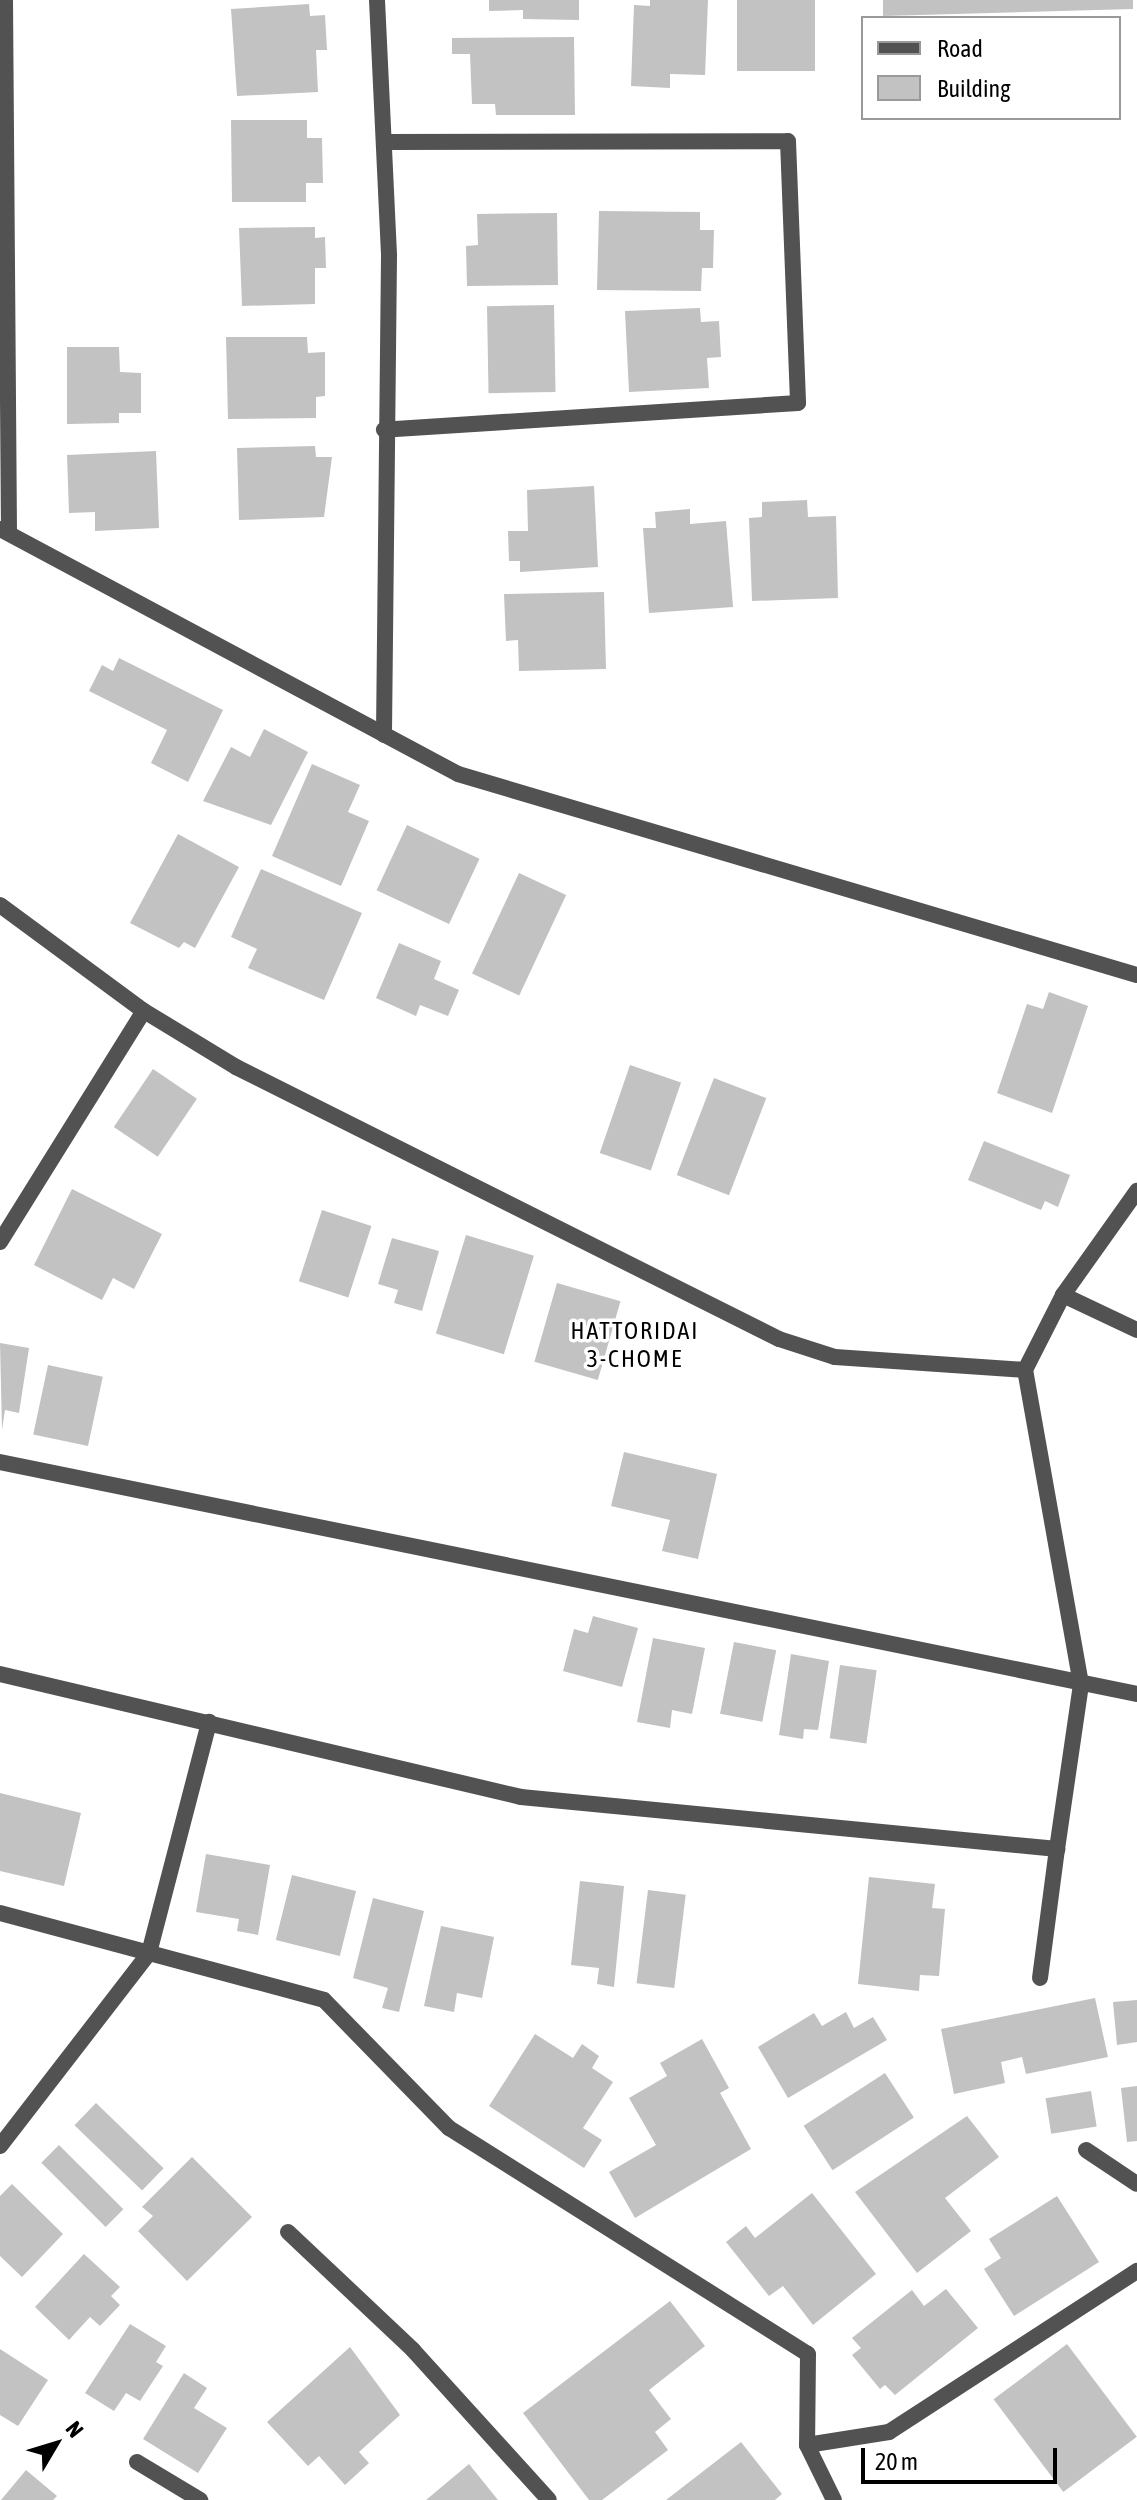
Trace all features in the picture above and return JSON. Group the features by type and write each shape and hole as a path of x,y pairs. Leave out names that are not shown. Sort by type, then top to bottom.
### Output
{"street":[{"path":"5,0 4,531 458,774 1137,975"},
{"path":"377,0 384,142 384,735"},
{"path":"384,142 788,141 798,403 384,430"},
{"path":"0,905 144,1011 236,1067 779,1339 835,1357 1025,1370"},
{"path":"0,1242 144,1011"},
{"path":"1040,1978 1081,1684 1025,1370 1063,1295 1137,1191"},
{"path":"1063,1295 1137,1330"},
{"path":"0,1462 1137,1694"},
{"path":"0,1674 521,1797 1057,1849"},
{"path":"0,2146 149,1953 209,1722"},
{"path":"0,1913 324,2000 449,2128 808,2354 807,2445 834,2500"},
{"path":"1086,2150 1137,2184"},
{"path":"288,2232 413,2350 549,2500"},
{"path":"807,2445 889,2432 1137,2271"},
{"path":"137,2462 200,2500"}],"building":[{"path":"489,0 579,0 579,20 523,19 523,10 489,11"},
{"path":"650,0 708,0 705,75 670,74 670,88 631,86 634,5 650,6"},
{"path":"737,0 815,0 815,71 737,71"},
{"path":"883,0 1133,0 1133,9 883,16"},
{"path":"309,4 310,16 325,15 327,50 316,50 318,92 237,96 231,9"},
{"path":"574,37 575,115 496,115 495,104 472,104 470,54 452,54 452,38"},
{"path":"231,120 307,120 307,138 322,138 323,183 306,183 306,202 232,202"},
{"path":"599,211 700,212 700,230 714,230 713,268 702,268 701,291 597,290"},
{"path":"557,213 558,285 467,286 466,246 478,245 477,214"},
{"path":"315,227 315,238 325,237 326,268 315,268 315,304 242,306 239,228"},
{"path":"554,305 556,392 489,393 487,306"},
{"path":"700,308 701,322 719,321 721,357 707,358 709,388 629,392 625,311"},
{"path":"226,337 307,337 308,353 325,352 325,396 316,397 316,418 228,419"},
{"path":"67,347 119,347 120,372 141,373 141,413 119,413 119,423 67,424"},
{"path":"315,446 316,457 332,457 324,517 239,520 237,448"},
{"path":"156,451 159,528 95,531 95,512 69,513 67,455"},
{"path":"594,486 598,567 520,572 520,561 509,561 508,531 528,531 527,490"},
{"path":"807,500 808,517 836,516 838,598 752,601 749,518 762,517 762,502"},
{"path":"690,509 690,524 726,521 733,607 649,613 643,528 656,528 655,512"},
{"path":"604,592 606,669 519,671 518,640 506,641 504,594"},
{"path":"119,658 223,710 188,782 151,763 167,730 89,691 102,665 113,671"},
{"path":"264,729 308,752 271,825 203,801 231,747 250,757"},
{"path":"312,764 360,785 348,812 369,821 341,886 272,856"},
{"path":"407,825 480,859 449,924 377,890"},
{"path":"178,834 239,867 195,948 184,942 179,948 130,923"},
{"path":"261,869 362,913 324,1000 248,968 257,949 231,937"},
{"path":"519,873 566,895 519,996 472,974"},
{"path":"399,943 441,961 434,979 459,990 448,1016 420,1005 416,1016 376,998"},
{"path":"1049,992 1088,1006 1052,1113 997,1093 1027,1004 1043,1009"},
{"path":"630,1065 681,1083 651,1171 600,1153"},
{"path":"153,1069 197,1099 158,1157 114,1127"},
{"path":"714,1078 766,1098 729,1195 677,1175"},
{"path":"984,1141 1070,1175 1058,1207 1045,1201 1041,1210 968,1180"},
{"path":"72,1189 162,1234 134,1289 113,1278 102,1300 34,1265"},
{"path":"322,1210 371,1226 348,1297 299,1281"},
{"path":"466,1235 534,1256 504,1354 436,1333"},
{"path":"392,1238 439,1251 422,1311 394,1303 398,1290 378,1284"},
{"path":"557,1283 620,1301 598,1380 534,1362"},
{"path":"0,1343 29,1348 19,1413 5,1410 2,1430"},
{"path":"48,1365 103,1377 88,1446 33,1434"},
{"path":"624,1452 717,1474 698,1559 662,1551 670,1520 611,1506"},
{"path":"593,1616 638,1628 622,1687 563,1671 574,1629 588,1633"},
{"path":"653,1638 705,1648 692,1714 672,1710 670,1728 637,1722"},
{"path":"734,1642 776,1650 762,1722 720,1714"},
{"path":"791,1654 829,1661 818,1730 804,1729 803,1739 779,1735"},
{"path":"840,1665 877,1670 866,1743 830,1738"},
{"path":"0,1793 81,1813 64,1886 0,1871"},
{"path":"206,1854 270,1865 258,1935 237,1931 239,1919 196,1912"},
{"path":"292,1875 356,1891 340,1956 276,1940"},
{"path":"869,1877 935,1884 932,1908 945,1909 939,1976 920,1975 919,1991 858,1984"},
{"path":"580,1881 624,1886 614,1987 597,1984 599,1968 571,1965"},
{"path":"648,1890 686,1895 674,1988 637,1983"},
{"path":"373,1898 424,1911 399,2012 382,2008 388,1988 353,1978"},
{"path":"441,1926 494,1937 482,1998 457,1993 454,2012 424,2006"},
{"path":"1095,1998 1108,2057 1026,2074 1022,2057 1001,2062 1005,2083 954,2094 941,2029"},
{"path":"1137,2000 1137,2042 1117,2045 1113,2002"},
{"path":"846,2012 854,2028 873,2017 887,2040 788,2098 758,2047 814,2013 822,2026"},
{"path":"535,2034 573,2058 582,2044 599,2056 592,2068 613,2082 583,2128 602,2140 584,2168 489,2106"},
{"path":"702,2039 729,2088 720,2093 751,2149 635,2218 609,2172 656,2145 629,2098 667,2076 660,2063"},
{"path":"885,2073 914,2117 833,2170 804,2126"},
{"path":"1137,2086 1137,2141 1127,2142 1121,2088"},
{"path":"1091,2091 1097,2127 1051,2134 1046,2098"},
{"path":"96,2103 164,2168 142,2191 74,2125"},
{"path":"967,2116 999,2157 945,2198 971,2231 917,2273 855,2192"},
{"path":"59,2145 123,2209 106,2227 41,2163"},
{"path":"192,2157 252,2217 187,2281 138,2231 153,2216 142,2207"},
{"path":"12,2184 63,2234 22,2277 0,2256 0,2196"},
{"path":"812,2193 876,2274 813,2325 783,2286 769,2296 726,2242 746,2226 755,2238"},
{"path":"1057,2196 1099,2262 1014,2316 984,2269 1001,2258 989,2239"},
{"path":"84,2254 120,2287 111,2296 120,2305 100,2326 90,2317 69,2340 35,2307"},
{"path":"946,2289 978,2328 895,2395 885,2385 880,2389 852,2355 861,2348 852,2338 912,2290 924,2306"},
{"path":"670,2301 705,2346 649,2390 671,2419 655,2432 668,2450 602,2500 589,2500 523,2413"},
{"path":"130,2324 166,2346 156,2362 163,2366 140,2401 126,2393 114,2411 85,2393"},
{"path":"1067,2344 1137,2437 1063,2492 994,2399"},
{"path":"350,2347 400,2415 359,2452 369,2463 345,2485 319,2456 308,2466 267,2422"},
{"path":"0,2349 48,2380 18,2426 0,2415"},
{"path":"184,2373 207,2388 194,2408 227,2428 198,2473 143,2439"},
{"path":"741,2442 782,2494 775,2500 666,2500"},
{"path":"469,2464 498,2500 426,2500"},
{"path":"26,2470 57,2496 53,2500 1,2500"}],"district":[{"name":"HATTORIDAI 3-CHOME","path":"635,1345"}]}
